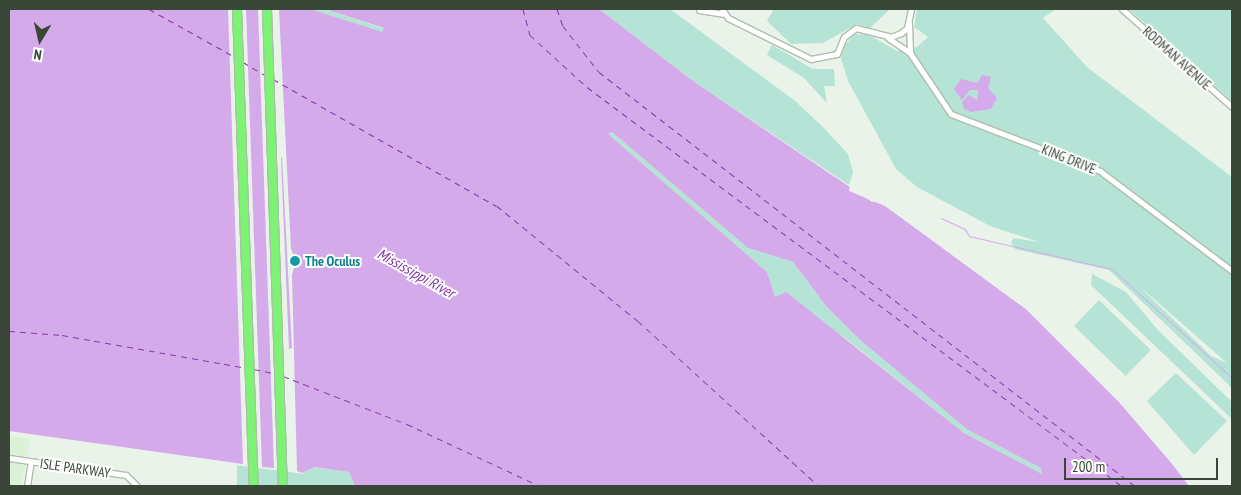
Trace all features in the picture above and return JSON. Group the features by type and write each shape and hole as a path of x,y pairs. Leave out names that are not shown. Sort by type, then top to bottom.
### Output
{"highway":[{"path":"237,9 253,486"},
{"path":"267,9 282,475 284,486"}],"street":[{"path":"910,53 909,23 911,9"},
{"name":"RODMAN AVENUE","path":"1122,9 1232,107"},
{"path":"699,10 723,12 766,34 800,57 837,54 844,37 856,28 886,37 910,53"},
{"path":"886,37 901,33 909,23"},
{"name":"KING DRIVE","path":"910,53 951,114 1100,171 1232,271"},
{"name":"ISLE PARKWAY","path":"9,458 126,475 137,486"},
{"path":"28,486 31,461"}],"shaded area":[{"path":"310,9 325,9 385,29 382,32 361,27"},
{"path":"599,9 670,9 794,100 823,127 848,154 853,172 849,185 693,81"},
{"path":"774,9 890,9 870,28 857,24 823,43 791,44 767,21"},
{"path":"917,9 1056,9 1043,18 1087,67 1232,177 1232,388 1109,270 1015,249 1011,243 1013,238 1039,242 990,226 917,187 896,169 848,81 841,59 843,47 855,34 869,35 897,51 917,47 928,37 914,27","holes":["1145,291 1227,363 1211,356"]},
{"path":"1129,9 1232,9 1232,102 1225,95"},
{"path":"772,45 813,69 834,69 835,86 824,86 827,103 804,78 767,55"},
{"path":"612,132 748,248 793,262 826,306 859,339 968,430 1041,468 1042,474 964,433 844,337 775,297 767,272 607,134"},
{"path":"1092,274 1126,292 1157,329 1232,402 1232,419 1091,285"},
{"path":"1099,300 1151,350 1126,376 1074,326"},
{"path":"1176,373 1227,421 1194,455 1147,401"},
{"path":"9,433 31,437 21,486 9,486"},
{"path":"237,465 301,473 315,467 349,472 355,486 237,486"}],"water":[{"name":"Mississippi River","path":"9,9 310,9 382,32 384,28 325,9 599,9 693,81 872,202 879,201 1014,297 1143,426 1189,486 355,486 349,472 315,467 301,473 9,433","holes":["612,132 748,248 793,262 826,306 859,339 968,430 1041,468 1042,474 964,433 786,292 775,297 767,272 608,134"]},
{"path":"982,75 991,77 988,88 997,98 991,109 971,112 964,109 962,102 969,95 977,100 978,90 970,90 962,100 954,89 961,79 977,83"}],"pier":[{"path":"228,9 246,9 262,467 274,468 258,9 279,9 291,249 296,261 292,275 297,471 305,474 9,436 9,431 243,464","holes":["282,157 292,348 289,349"]},
{"path":"850,183 872,199 890,205 1016,295 1145,424 1191,486 1118,401 1027,310 885,206 849,191"}],"waterway":[{"path":"941,218 965,229 969,236 1112,269 1232,378"}],"ferry route":[{"path":"149,9 235,57"},
{"path":"523,9 530,35 587,87 1122,486"},
{"path":"557,9 563,26 599,72 1135,486"},
{"path":"243,62 265,75"},
{"path":"273,79 497,206 638,321 819,486"},
{"path":"9,331 62,335 247,368"},
{"path":"254,369 277,374"},
{"path":"283,376 407,424 540,486"}],"place":[{"name":"The Oculus","path":"295,261"}]}
